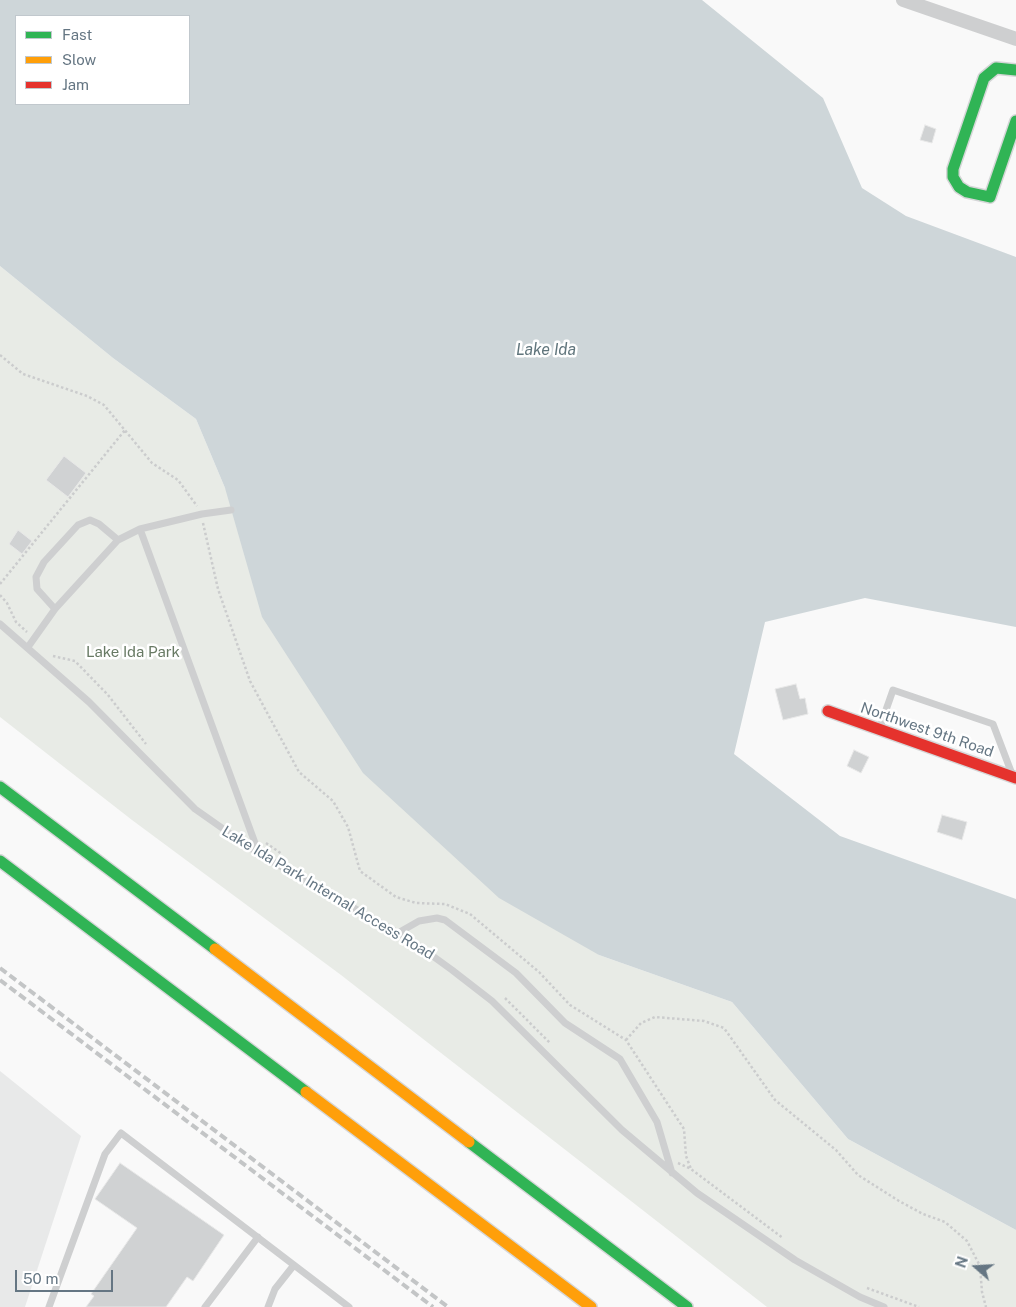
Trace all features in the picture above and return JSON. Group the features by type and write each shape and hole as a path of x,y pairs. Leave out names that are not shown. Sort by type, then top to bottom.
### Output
{"main road":[{"path":"1016,70 996,68 984,78 953,169 953,177 959,187 967,192 990,197 1016,121"},
{"name":"Northwest 9th Road","path":"828,711 1014,777"},
{"path":"0,788 687,1307"},
{"path":"0,861 591,1307"}],"street":[{"path":"903,0 1016,39"}],"lane":[{"path":"28,647 54,609 118,540 140,529 202,514 231,510"},
{"path":"54,609 37,590 36,577 44,562 78,525 90,520 99,524 118,540"},
{"path":"140,529 259,854"},
{"name":"Lake Ida Park Internal Access Road","path":"0,624 89,702 196,809 259,854 398,933 452,970 492,1001 622,1130 672,1174 795,1260 845,1289 884,1307"},
{"path":"879,729 892,690 993,724 1014,777"},
{"path":"398,933 419,921 437,918 445,920 516,973 565,1023 620,1059 657,1122 672,1174"},
{"path":"49,1307 105,1154 120,1133 350,1307"},
{"path":"205,1307 258,1237"},
{"path":"268,1307 276,1289 294,1265"}],"path":[{"path":"0,355 23,374 88,396 104,405 152,463 178,480 202,514 204,532 218,589 250,681 299,772 333,801 348,827 360,871 396,897 416,903 445,904 470,914 539,972 570,1004 626,1040 684,1130 686,1156 691,1169"},
{"path":"0,584 125,430"},
{"path":"626,1040 640,1023 655,1017 704,1020 724,1028 775,1100 836,1150 858,1175 898,1201 923,1214 945,1222 967,1242 980,1266 982,1292 986,1307"}],"shaded area":[{"path":"0,1071 81,1136 25,1307 0,1307"}],"green space":[{"name":"Lake Ida Park","path":"0,266 113,358 196,419 225,488 599,955 732,1002 848,1139 1016,1230 1016,1307 767,1307 341,975 132,820 0,717"}],"water":[{"name":"Lake Ida","path":"0,0 702,0 823,98 862,188 906,216 1016,257 1016,627 865,598 765,622 734,754 840,836 1016,899 1016,1230 848,1139 732,1002 599,955 499,898 363,773 262,617 225,488 196,419 113,358 0,266"}],"building":[{"path":"925,125 936,129 932,143 920,140"},
{"path":"64,456 86,473 68,497 46,480"},
{"path":"18,530 32,541 22,554 9,544"},
{"path":"796,684 800,699 805,698 808,714 783,720 775,689"},
{"path":"854,750 869,757 861,773 847,766"},
{"path":"942,815 967,822 962,840 937,832"},
{"path":"120,1163 224,1235 193,1281 187,1277 166,1307 86,1307 94,1296 91,1294 137,1228 95,1199"}],"railway":[{"path":"0,968 448,1307"},
{"path":"0,980 433,1307"}],"traffic: fast":[{"path":"1016,70 996,68 984,78 953,169 953,177 959,187 967,192 990,197 1016,121"},
{"path":"0,787 215,949"},
{"path":"0,861 306,1092"},
{"path":"469,1142 687,1307"}],"traffic: slow":[{"path":"215,949 469,1142"},
{"path":"306,1092 591,1307"}],"traffic: jam":[{"path":"828,711 1016,778"}]}
